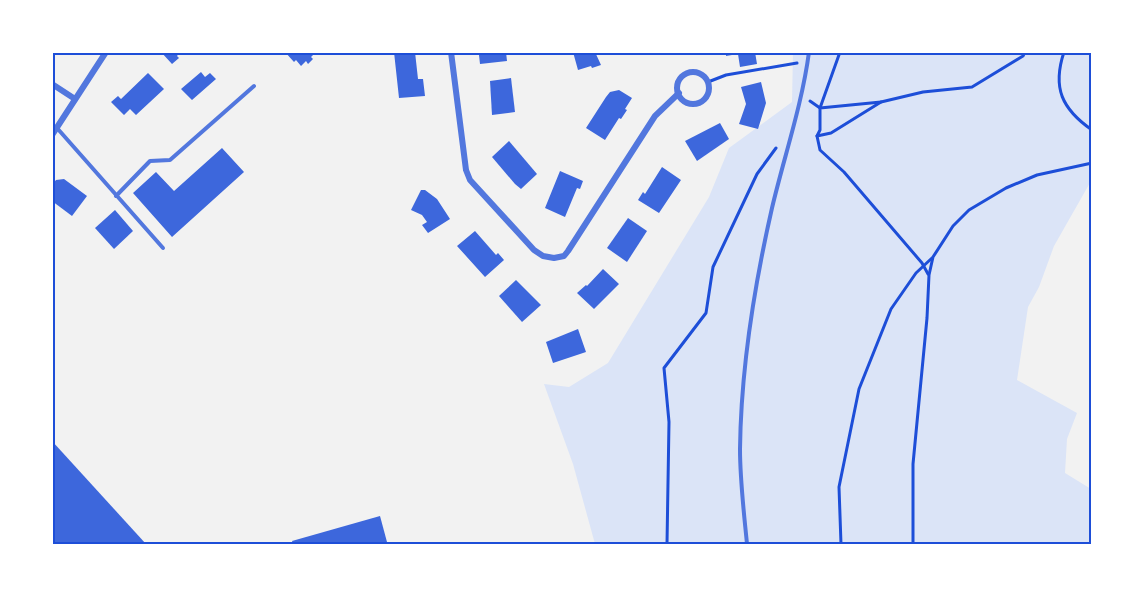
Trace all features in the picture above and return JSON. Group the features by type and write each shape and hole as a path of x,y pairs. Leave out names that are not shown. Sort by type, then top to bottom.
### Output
{"street":[{"path":"52,135 105,52"},
{"path":"451,52 467,175 534,250 549,258 560,258 568,251 655,116 679,93"},
{"path":"688,73 701,74 708,82 708,94 699,102 687,102 679,93 679,82 688,73"},
{"path":"52,84 75,99"}],"lane":[{"path":"747,544 740,466 743,376 752,308 764,245 801,95 809,52"},
{"path":"116,196 150,161 170,160 254,86"},
{"path":"57,128 163,248"}],"path":[{"path":"840,52 820,108 817,136 820,150 844,172 924,266 929,275"},
{"path":"801,95 820,108 881,102 923,92 972,87 1025,52"},
{"path":"1064,52 1059,68 1061,97 1069,112 1092,130"},
{"path":"708,82 726,75 808,62"},
{"path":"817,136 831,133 881,102"},
{"path":"668,544 669,422 664,368 706,313 713,267 757,174 771,153 791,135"},
{"path":"841,544 839,487 859,388 891,309 916,273 933,257 953,226 969,210 1006,188 1037,175 1092,163"},
{"path":"913,544 913,464 929,275 933,257"}],"shaded area":[{"path":"793,53 1091,53 1091,181 1054,246 1039,287 1028,307 1017,380 1077,413 1067,439 1065,473 1091,489 1091,544 595,544 573,464 544,384 569,387 608,363 709,197 729,148 792,102"}],"building":[{"path":"161,52 180,52 177,56 179,58 172,64"},
{"path":"285,52 316,52 308,64 306,61 301,66"},
{"path":"394,52 415,52 418,79 423,79 425,96 399,98"},
{"path":"482,52 506,52 507,61 480,64 479,55 482,55"},
{"path":"573,52 595,52 601,65 578,70"},
{"path":"726,52 755,52 757,64 740,67 738,54 726,56"},
{"path":"201,72 205,77 210,73 216,79 192,100 181,89"},
{"path":"148,73 164,89 136,115 130,109 124,115 111,102 118,96 121,99"},
{"path":"511,78 515,112 492,115 490,81"},
{"path":"761,82 766,103 758,129 739,124 746,104 741,87"},
{"path":"619,90 632,98 625,109 627,110 605,140 586,128 610,92"},
{"path":"720,123 729,139 697,161 685,141"},
{"path":"509,141 537,174 521,189 492,157"},
{"path":"222,148 244,172 172,237 133,193 156,172 174,191"},
{"path":"662,167 681,180 659,213 638,200 643,192 645,194"},
{"path":"560,171 583,181 580,189 577,188 565,217 545,208"},
{"path":"64,179 87,196 72,216 52,201 52,185 56,180"},
{"path":"421,190 425,190 437,199 450,219 428,233 422,225 427,222 422,215 411,210"},
{"path":"115,210 133,231 114,249 95,228"},
{"path":"628,218 647,231 627,262 607,248"},
{"path":"475,231 496,255 498,253 504,260 485,277 457,246"},
{"path":"603,269 619,284 594,309 577,293"},
{"path":"516,280 541,305 522,322 499,296"},
{"path":"578,329 586,352 553,363 546,342"},
{"path":"52,441 146,544 52,544"},
{"path":"380,516 387,542 293,544 292,541"}]}
